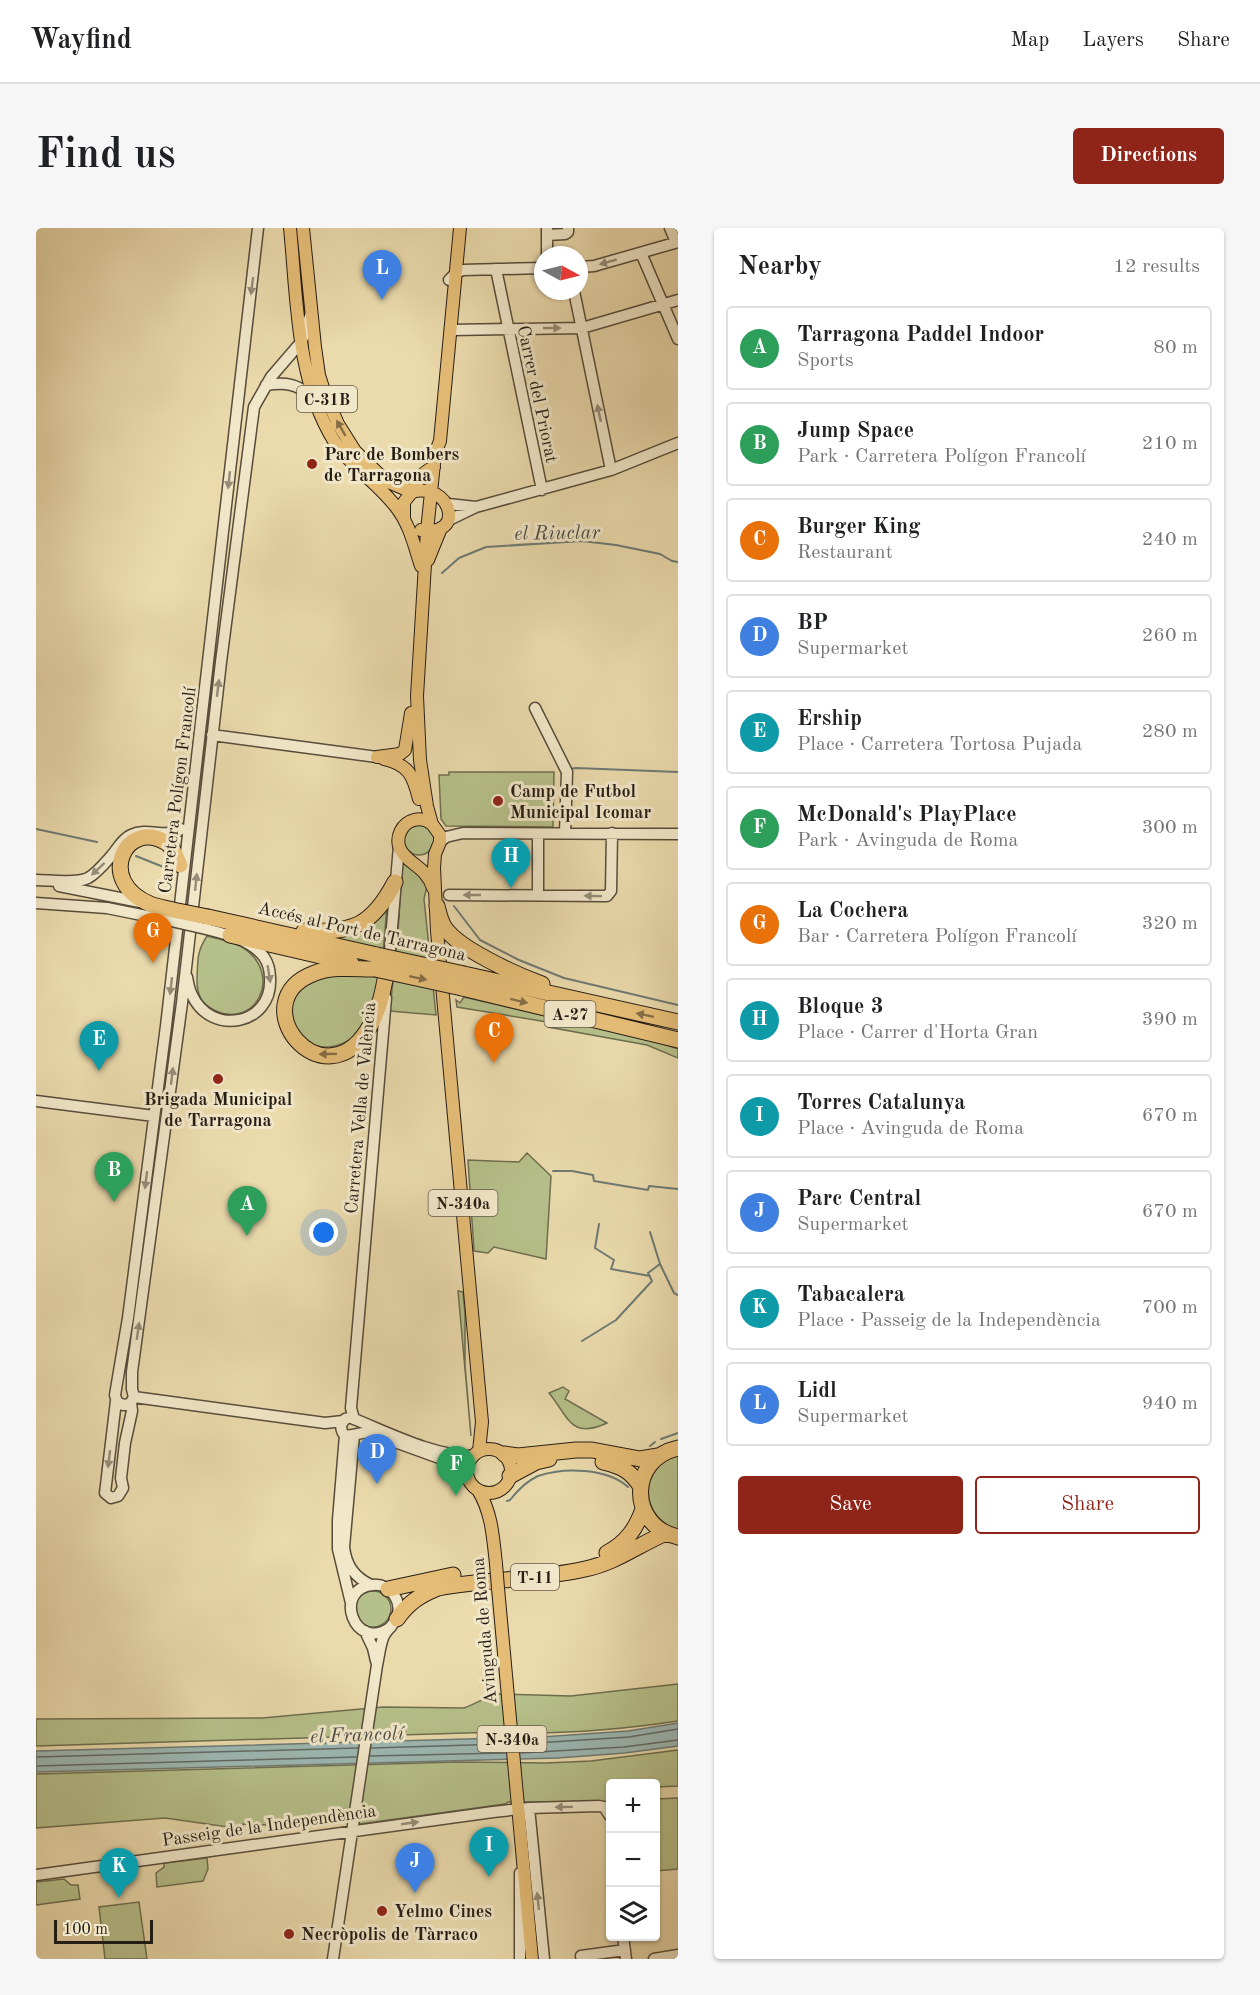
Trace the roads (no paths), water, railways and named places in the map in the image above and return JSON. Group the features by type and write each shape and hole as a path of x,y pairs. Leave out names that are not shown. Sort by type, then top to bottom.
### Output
{"highway":[{"path":"150,904 129,890 122,880 119,868 124,851 135,841 153,838 170,846 180,865"},
{"path":"271,931 336,932 354,926 369,919 376,912 395,882"},
{"path":"436,900 441,921 453,937 493,962 533,981 613,1008"},
{"name":"Accés al Port de Tarragona","path":"150,904 172,915 207,923 271,931 380,963"},
{"name":"Accés al Port de Tarragona","path":"230,935 678,1022"},
{"path":"380,963 376,1014 360,1040 344,1051 326,1055 315,1054 298,1043 287,1025 285,1013 286,1002 298,983 325,970 380,963"},
{"name":"Accés al Port de Tarragona","path":"463,981 678,1040"},
{"path":"499,1452 518,1456 592,1450 640,1459 658,1456 678,1448"},
{"path":"641,1487 648,1467 658,1456"},
{"path":"506,1482 536,1462 547,1459 593,1459 619,1465 633,1474 641,1487 644,1509"},
{"name":"T-11","path":"644,1509 655,1526 672,1535"},
{"name":"T-11","path":"388,1589 453,1575 584,1562 622,1544 638,1525 644,1509"},
{"name":"T-11","path":"394,1623 406,1606 424,1593 438,1588 586,1569 614,1560 647,1541 672,1535"}],"main road":[{"name":"C-31B","path":"290,228 302,341 313,396 342,454 389,498 405,521"},
{"name":"C-31B","path":"303,228 319,375 338,424 355,451 386,482 413,489"},
{"path":"423,573 414,539 405,521 404,502 426,470 434,465 440,441 451,330 454,228"},
{"path":"432,824 427,806 417,723 418,674 427,531 439,498 432,447 460,228"},
{"path":"413,489 439,498 450,510 423,573"},
{"path":"405,521 413,527 427,531 445,524"},
{"path":"377,757 400,754 405,750 418,674"},
{"path":"377,757 402,765 409,772 414,780 419,800"},
{"path":"399,844 402,828 413,820 418,811 421,765"},
{"path":"413,820 420,819 432,824 437,829 440,842"},
{"name":"N-340a","path":"440,842 435,854 437,931 482,1422 476,1454 467,1467 467,1475 478,1490"},
{"name":"N-340a","path":"399,844 404,855 423,870 431,883 436,900"},
{"path":"410,859 424,861 435,854"},
{"path":"435,878 438,889 449,895"},
{"name":"N-340a","path":"482,1422 499,1452 510,1463 506,1482"},
{"path":"476,1454 487,1449 499,1452"},
{"path":"478,1490 492,1492 506,1482"},
{"name":"Avinguda de Roma","path":"492,1521 506,1482"},
{"name":"Avinguda de Roma","path":"478,1490 487,1504 492,1521 532,1959"}],"street":[{"name":"Carretera Polígon Francolí","path":"258,228 182,893 128,1318 116,1395 105,1493 111,1498 118,1496 123,1488 121,1478 125,1443 132,1411 132,1372 185,973 252,416 254,407 266,385 302,341"},
{"path":"547,232 565,234 568,228"},
{"path":"588,266 677,242 670,228"},
{"path":"641,253 678,339"},
{"path":"453,277 463,270 534,268"},
{"name":"Carrer del Priorat","path":"496,269 542,490"},
{"path":"576,300 611,470"},
{"path":"451,330 582,328 678,300"},
{"path":"302,341 312,309"},
{"path":"266,385 279,383 297,385 313,396"},
{"path":"445,524 476,507 611,470 678,443"},
{"path":"439,498 476,507"},
{"path":"535,708 567,772 565,833"},
{"path":"212,735 377,757"},
{"path":"182,893 180,865 184,834 182,829 193,798"},
{"path":"36,881 76,881 88,878 100,868 126,837 148,831 172,833 182,829"},
{"path":"440,842 446,837 463,833 678,834"},
{"path":"449,895 610,895 612,833"},
{"path":"538,834 538,895"},
{"name":"Carretera Vella de València","path":"351,1603 337,1538 350,1427 380,1074 380,963 398,870 399,844"},
{"name":"Accés al Port de Tarragona","path":"36,881 150,904"},
{"name":"Accés al Port de Tarragona","path":"36,903 172,915"},
{"name":"Accés al Port de Tarragona","path":"207,923 230,935"},
{"path":"185,973 192,995 211,1017 228,1021 247,1018 254,1013 263,1005 268,993 269,969 265,958 256,949 230,935"},
{"path":"36,1101 154,1116"},
{"path":"132,1396 123,1406 116,1395 124,1386 132,1396 379,1430 452,1455 476,1454"},
{"path":"350,1427 453,1463 467,1475"},
{"name":"Carretera Vella de València","path":"350,1427 351,1455 345,1558 356,1576 371,1585"},
{"path":"351,1455 356,1445 363,1439 370,1436 385,1439"},
{"name":"T-11","path":"371,1585 378,1584 388,1589"},
{"path":"371,1585 358,1591 351,1603 352,1619 365,1631 373,1648 377,1665"},
{"path":"333,1959 377,1665 383,1636 394,1623 398,1603 395,1595 388,1589"},
{"path":"365,1631 379,1633 394,1623"},
{"name":"Passeig de la Independència","path":"36,1875 352,1828 518,1809 599,1806 606,1810"},
{"name":"Avinguda de Roma","path":"518,1809 544,1959"},
{"name":"Avinguda de Roma","path":"520,1959 521,1846"},
{"path":"582,1959 581,1956 625,1954"},
{"path":"654,1959 678,1955"}],"water":[{"path":"678,1723 678,1746 625,1753 558,1758 36,1772 36,1751 541,1737 628,1731"}],"waterway":[{"name":"el Riuclar","path":"442,573 459,558 486,547 582,541 660,554 678,562"},
{"path":"570,769 678,772"},
{"name":"el Riuclar","path":"36,829 97,842"},
{"name":"el Riuclar","path":"136,856 171,870"},
{"path":"454,906 480,940 519,960 564,978 678,1005"},
{"path":"553,1171 572,1171 593,1175 594,1181 648,1190 649,1186 678,1189"},
{"path":"599,1224 595,1248 614,1260 611,1269 650,1276"},
{"path":"650,1232 660,1264 674,1293 678,1295"},
{"path":"582,1341 616,1320 652,1281 648,1273 660,1264"},
{"path":"661,1439 678,1433"},
{"path":"650,1446 655,1442"},
{"path":"507,1501 534,1478 560,1471 597,1473 609,1476 628,1487"}],"place":[{"name":"Lidl","path":"382,300"},
{"name":"Parc de Bombers de Tarragona","path":"312,464"},
{"name":"Camp de Futbol Municipal Icomar","path":"498,801"},
{"name":"Bloque 3","path":"511,888"},
{"name":"La Cochera","path":"153,963"},
{"name":"Burger King","path":"494,1063"},
{"name":"Ership","path":"99,1071"},
{"name":"Brigada Municipal de Tarragona","path":"218,1079"},
{"name":"Jump Space","path":"114,1202"},
{"name":"Tarragona Paddel Indoor","path":"247,1236"},
{"name":"BP","path":"377,1484"},
{"name":"McDonald's PlayPlace","path":"456,1496"},
{"name":"Torres Catalunya","path":"489,1877"},
{"name":"Parc Central","path":"415,1893"},
{"name":"Tabacalera","path":"119,1898"},
{"name":"Yelmo Cines","path":"382,1911"},
{"name":"Necròpolis de Tàrraco","path":"289,1934"}],"water label":[{"name":"el Francolí","path":"357,1734"}]}
